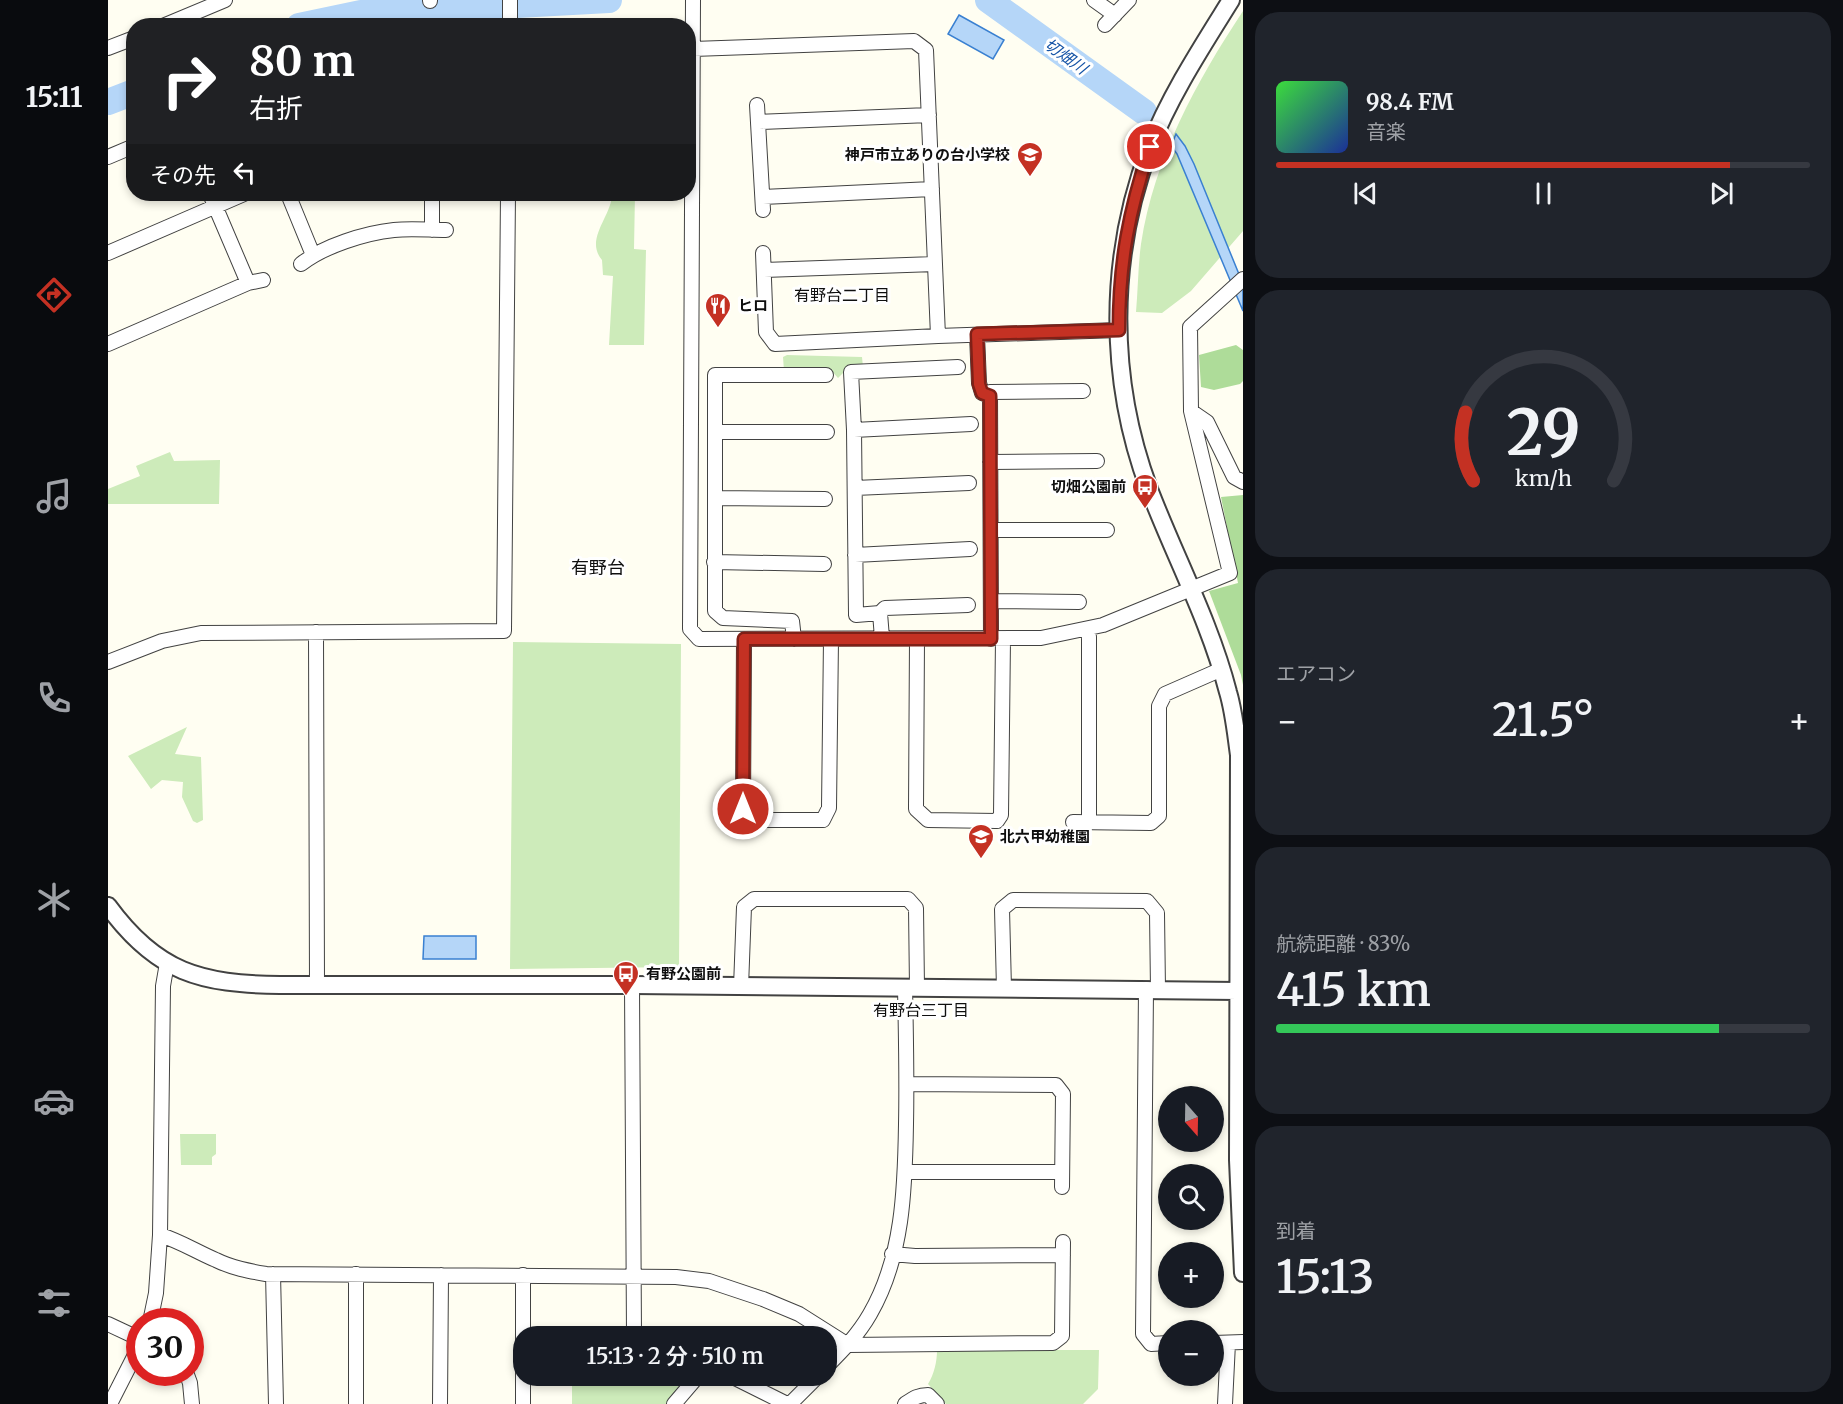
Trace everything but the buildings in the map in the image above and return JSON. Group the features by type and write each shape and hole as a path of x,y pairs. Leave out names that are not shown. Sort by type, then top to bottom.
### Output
{"street":[{"path":"182,18 225,0"},
{"path":"510,0 510,18"},
{"path":"1094,0 1115,15"},
{"path":"1105,26 1129,0"},
{"path":"1231,0 1195,58 1150,147 1133,204 1122,253 1119,330 1121,379 1140,462 1222,669 1234,721 1240,772 1239,1196 1243,1273"},
{"path":"693,2 693,18"},
{"path":"108,48 126,41"},
{"path":"696,49 914,41 926,50 938,336"},
{"path":"757,105 763,204 932,189"},
{"path":"759,122 929,115"},
{"path":"108,157 126,149"},
{"path":"108,253 211,201"},
{"path":"213,201 248,283"},
{"path":"291,201 313,255"},
{"path":"432,201 432,230"},
{"path":"108,662 162,640 201,633 504,631 508,201"},
{"path":"692,201 690,628 699,639 1041,638 1103,625 1230,573 1191,411 1190,327 1243,279"},
{"path":"301,264 313,255 350,240 394,230 446,230"},
{"path":"763,253 766,332 775,344 1119,330"},
{"path":"764,270 936,264"},
{"path":"108,344 248,283 263,280"},
{"path":"977,334 979,384 982,393 990,396"},
{"path":"880,614 856,615 854,430 851,372 958,367"},
{"path":"794,639 792,621 723,618 715,611 715,375 826,375"},
{"path":"917,639 916,809 928,820 997,821 1001,815 997,639 991,601 990,392 1083,391"},
{"path":"1191,411 1208,422 1234,477 1243,482"},
{"path":"854,430 971,424"},
{"path":"716,432 828,432"},
{"path":"990,462 1097,461"},
{"path":"855,488 969,483"},
{"path":"715,498 825,499"},
{"path":"991,530 1107,530"},
{"path":"855,555 970,549"},
{"path":"714,562 824,564"},
{"path":"991,601 1079,602"},
{"path":"882,639 880,614 885,608 968,605"},
{"path":"1087,629 1089,637 1089,822"},
{"path":"316,632 317,985"},
{"path":"744,639 743,809 752,820 824,820 829,808 831,639"},
{"path":"1073,822 1151,823 1159,816 1159,706 1165,694 1222,669"},
{"path":"741,987 744,907 754,899 908,899 916,908 905,1172 900,1229 885,1278 871,1313 849,1345 837,1356"},
{"path":"1004,989 1002,909 1013,900 1147,901 1157,913 1152,990 1143,1334 1151,1344 1158,1344"},
{"path":"108,906 141,944 167,963 204,979 227,983 1238,991"},
{"path":"153,1308 160,1235 162,986 167,963"},
{"path":"632,985 634,1326"},
{"path":"907,1084 1056,1085 1063,1094 1062,1187"},
{"path":"905,1172 1062,1172"},
{"path":"160,1235 177,1240 216,1261 243,1270 273,1274 676,1276 709,1281 798,1314 849,1345 1053,1343 1062,1336 1063,1248 915,1256 892,1254"},
{"path":"273,1274 276,1404"},
{"path":"356,1274 356,1404"},
{"path":"440,1404 441,1275"},
{"path":"523,1275 523,1404"},
{"path":"108,1324 126,1332"},
{"path":"1224,1343 1243,1342"},
{"path":"110,1404 126,1373"},
{"path":"190,1386 192,1404"},
{"path":"674,1404 689,1386"},
{"path":"752,1386 789,1404 808,1386"},
{"path":"1224,1386 1225,1404"},
{"path":"905,1404 917,1395 928,1395 937,1404"}],"green space":[{"path":"1243,11 1243,231 1191,291 1162,313 1136,312 1141,244 1156,182 1179,122 1209,65"},
{"path":"635,201 634,249 646,250 644,345 609,345 613,276 603,275 602,260 597,252 596,244 611,202"},
{"path":"1236,345 1243,350 1243,381 1240,384 1214,390 1201,387 1199,355"},
{"path":"787,355 862,357 863,367 848,368 838,378 830,369 784,371 783,357"},
{"path":"170,452 174,461 220,460 219,504 108,504 108,489 140,476 136,466"},
{"path":"1243,495 1243,685 1209,591 1238,583 1221,497"},
{"path":"513,642 681,644 679,967 510,969"},
{"path":"187,727 175,754 201,757 203,820 197,823 193,821 182,797 183,782 162,780 151,789 128,756"},
{"path":"180,1134 216,1134 216,1154 212,1157 212,1165 181,1165"},
{"path":"937,1350 1099,1350 1098,1389 1083,1404 946,1404 928,1384 935,1368"},
{"path":"572,1386 679,1386 666,1404 572,1404"}],"water":[{"path":"959,15 1004,40 993,59 948,34"},
{"path":"1176,134 1194,164 1243,284 1243,311 1177,154 1171,146"},
{"path":"424,936 476,936 476,959 423,959"}],"waterway":[{"name":"切畑川","path":"517,5 609,0"},
{"name":"切畑川","path":"988,0 1144,112"},
{"name":"切畑川","path":"337,18 361,13 501,5"},
{"name":"切畑川","path":"108,102 126,95"}],"place":[{"name":"神戸市立ありの台小学校","path":"1030,178"},
{"name":"ヒロ","path":"718,329"},
{"name":"切畑公園前","path":"1145,510"},
{"name":"北六甲幼稚園","path":"981,860"},
{"name":"有野公園前","path":"626,997"}],"district":[{"name":"有野台二丁目","path":"842,295"},
{"name":"有野台","path":"598,568"},
{"name":"有野台三丁目","path":"921,1010"}],"route":[{"path":"743,809 744,639 991,639 990,396 982,393 979,384 977,334 1119,330 1122,253 1133,204 1150,147"}]}
